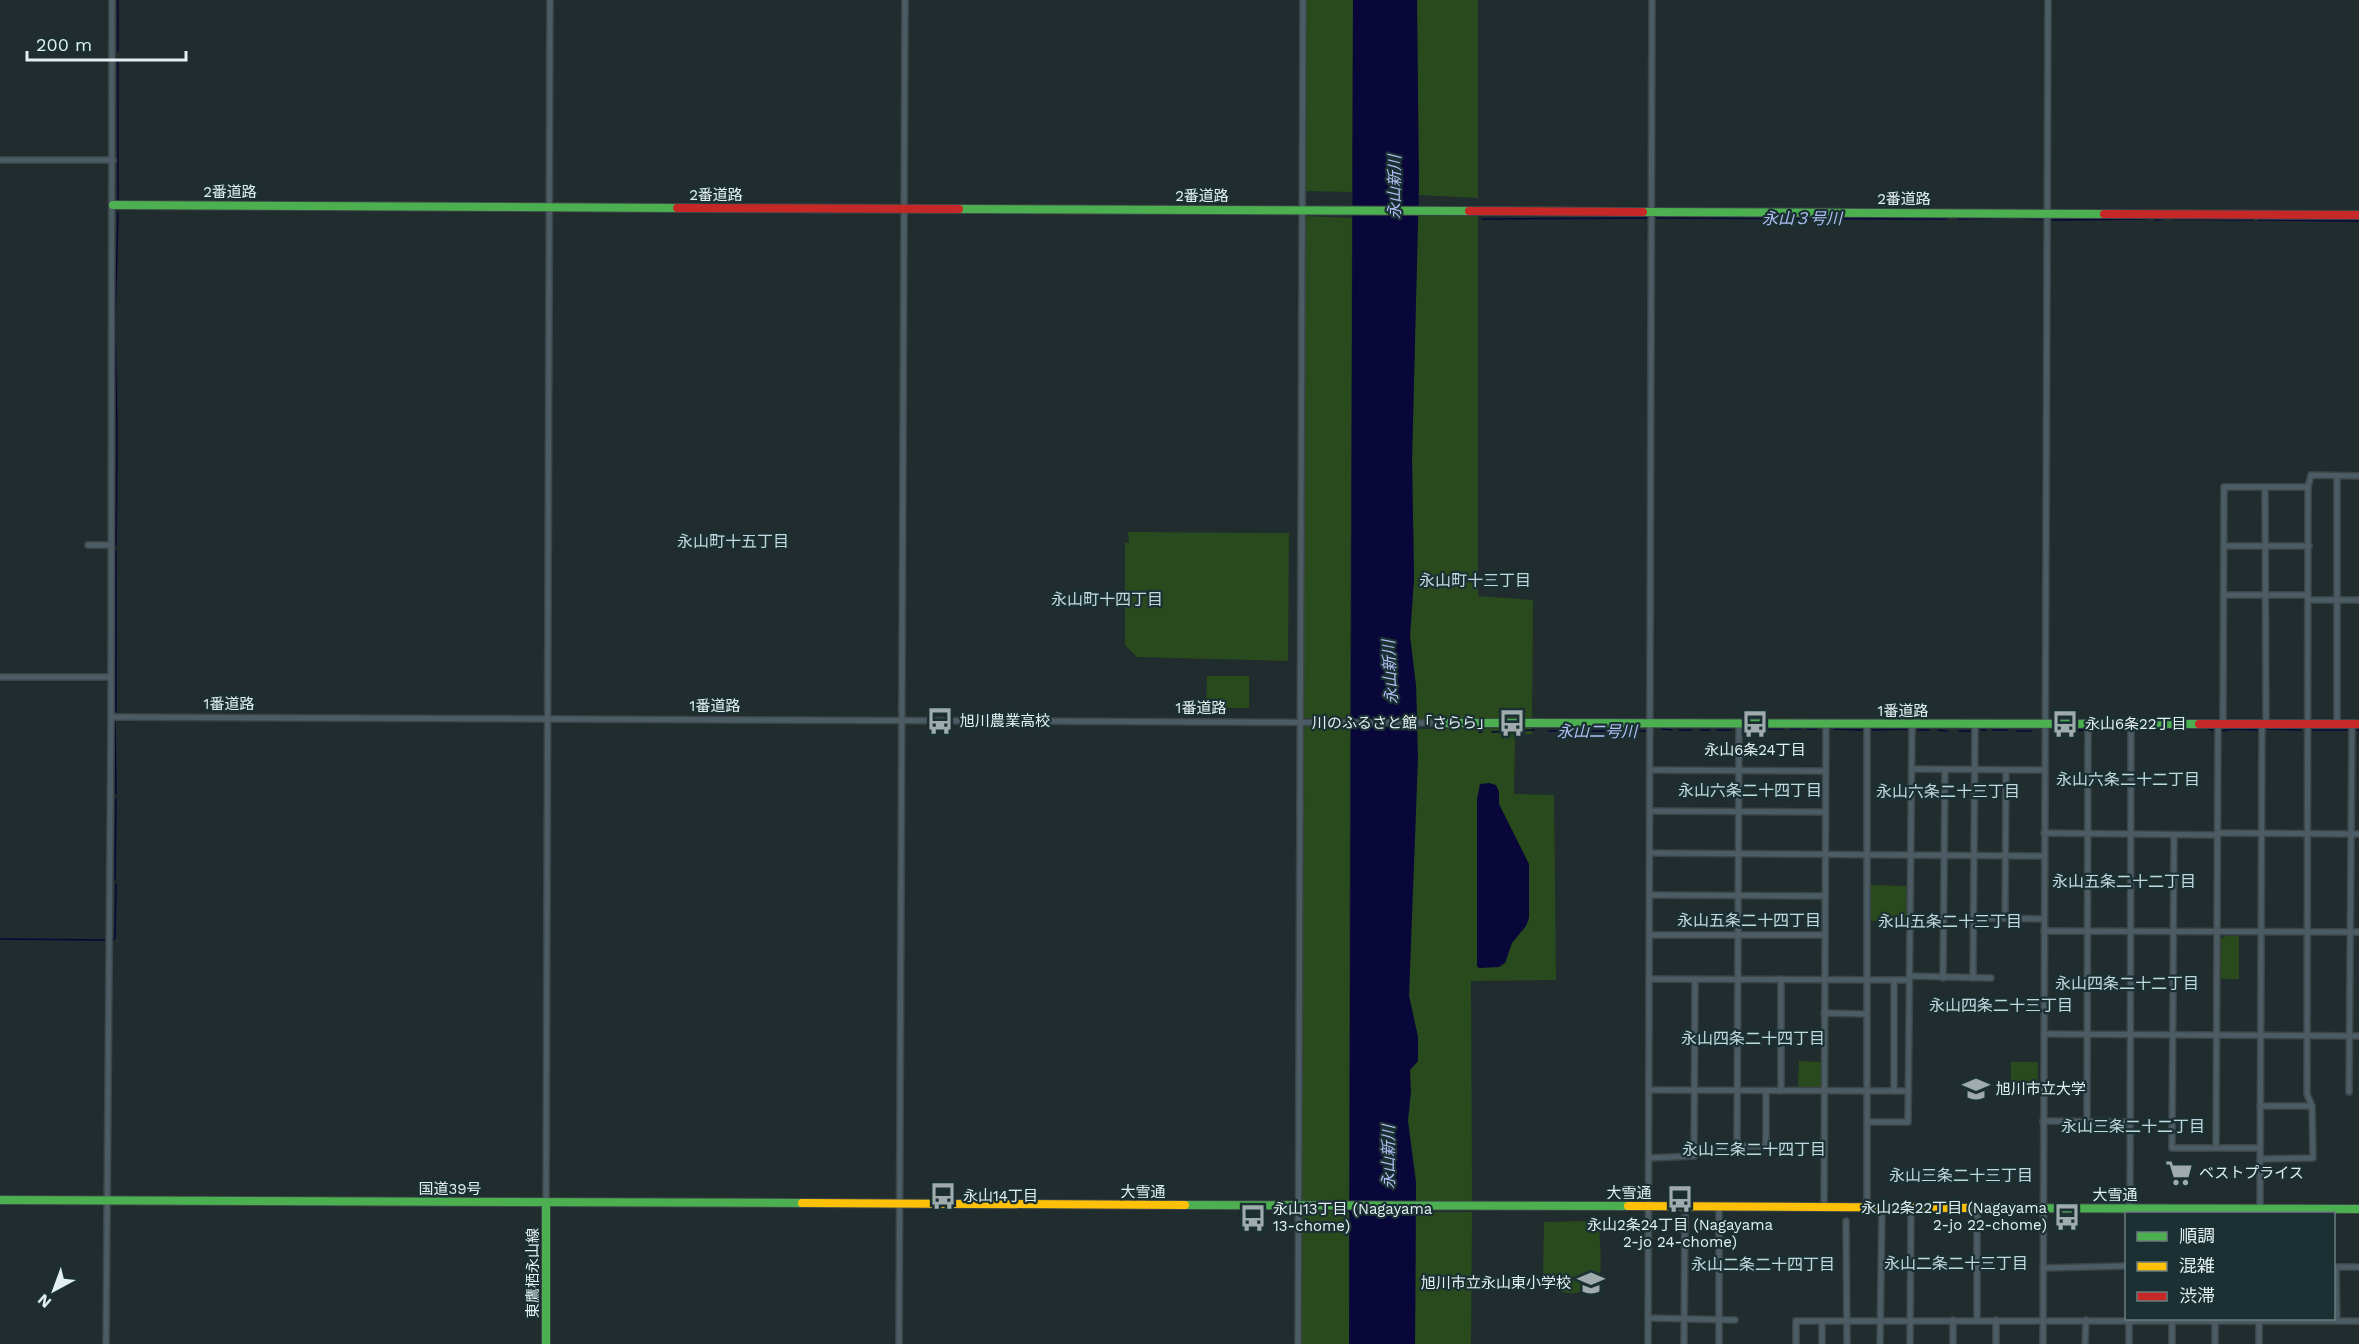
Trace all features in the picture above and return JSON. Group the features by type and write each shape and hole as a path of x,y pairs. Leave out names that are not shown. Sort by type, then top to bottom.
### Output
{"main road":[{"name":"2番道路","path":"112,205 2359,215"},
{"name":"1番道路","path":"1446,723 2355,724"},
{"name":"国道39号","path":"0,1200 899,1205"},
{"name":"東鷹栖永山線","path":"546,1203 546,1344"},
{"name":"大雪通","path":"899,1205 1867,1207 2216,1211 2359,1209"}],"street":[{"path":"106,1344 111,717 112,0"},
{"path":"546,1203 550,0"},
{"path":"899,1344 905,0"},
{"path":"1298,1344 1303,0"},
{"path":"1648,1344 1652,0"},
{"path":"2043,1344 2048,0"},
{"path":"0,160 112,160"},
{"path":"2260,1159 2313,1158 2312,1106 2307,1094 2308,487 2311,475 2359,476"},
{"path":"2337,476 2337,723"},
{"path":"2216,1148 2217,834 2224,595 2224,487 2308,487"},
{"path":"2260,1209 2260,932 2265,487"},
{"path":"88,545 111,545"},
{"path":"2224,546 2309,546"},
{"path":"2224,595 2359,600"},
{"path":"0,677 110,677"},
{"name":"1番道路","path":"111,717 1446,723"},
{"path":"1739,724 1737,1146 1766,1146 1766,1091"},
{"path":"1824,1207 1826,724"},
{"path":"1867,724 1867,1207"},
{"path":"1867,1122 1908,1122 1912,724"},
{"path":"1973,978 1975,724"},
{"path":"2087,1121 2088,724"},
{"path":"2130,1209 2131,724"},
{"path":"2349,1092 2351,834 2355,724"},
{"path":"1912,769 2045,770"},
{"path":"1650,770 1825,771"},
{"path":"1943,978 1945,770"},
{"path":"2005,918 2006,770"},
{"path":"1650,811 1825,812"},
{"path":"2044,833 2359,834"},
{"path":"2174,835 2172,1148 2259,1148"},
{"path":"1650,854 2044,856"},
{"path":"1650,895 1825,896"},
{"path":"1975,918 2044,919"},
{"path":"2044,931 2359,932"},
{"path":"1650,936 1825,935"},
{"path":"1649,979 1991,978"},
{"path":"1649,1158 1694,1156 1695,979"},
{"path":"1781,979 1781,1091"},
{"path":"1894,980 1894,1091"},
{"path":"1824,1013 1866,1014"},
{"path":"2044,1034 2359,1036"},
{"path":"1650,1090 1908,1091"},
{"path":"2260,1106 2312,1106"},
{"path":"2043,1121 2129,1122"},
{"path":"1684,1344 1685,1207"},
{"path":"1719,1207 1719,1344"},
{"path":"1880,1344 1882,1208"},
{"path":"1910,1344 1911,1208"},
{"path":"1977,1208 1977,1320"},
{"path":"1846,1221 1847,1344"},
{"path":"2043,1268 2125,1266"},
{"path":"2337,1321 2335,1267 2359,1267"},
{"path":"1648,1318 1735,1320"},
{"path":"1953,1320 1953,1344"},
{"path":"1996,1320 1996,1344"},
{"path":"2085,1344 2086,1320"},
{"path":"2215,1320 2215,1344"},
{"path":"1796,1344 1796,1321 2359,1321"},
{"path":"2129,1321 2129,1344"},
{"path":"2172,1321 2172,1344"},
{"path":"2259,1321 2259,1344"},
{"path":"1822,1322 1822,1344"}],"green space":[{"path":"1303,0 1353,0 1352,192 1302,191"},
{"path":"1417,0 1478,0 1478,198 1418,195"},
{"path":"1418,206 1478,207 1478,596 1533,600 1532,719 1417,719 1410,636 1414,578 1412,459"},
{"path":"1302,216 1352,218 1350,718 1299,718"},
{"path":"1128,532 1289,533 1288,661 1137,657 1125,645 1125,543 1129,543"},
{"path":"1207,676 1249,676 1249,708 1206,708"},
{"path":"1299,726 1350,728 1349,1203 1298,1202"},
{"path":"1532,728 1532,734 1515,734 1514,794 1554,795 1556,980 1471,981 1472,1202 1416,1202 1408,1116 1410,1070 1418,1061 1418,1037 1409,996 1417,729"},
{"path":"1870,885 1908,886 1907,922 1869,921"},
{"path":"2225,936 2239,936 2239,979 2221,979 2221,939"},
{"path":"1799,1061 1821,1062 1821,1087 1798,1087"},
{"path":"2011,1062 2038,1062 2037,1095 2011,1094"},
{"path":"1298,1209 1349,1212 1349,1344 1299,1344"},
{"path":"1416,1212 1472,1212 1471,1344 1415,1344"},
{"path":"1599,1221 1601,1261 1598,1279 1589,1288 1577,1293 1556,1289 1543,1278 1544,1222"}],"water":[{"name":"永山新川","path":"1353,0 1417,0 1419,185 1412,459 1414,578 1410,636 1416,686 1418,758 1409,996 1418,1037 1418,1061 1410,1070 1411,1091 1408,1121 1416,1182 1415,1344 1349,1344"},
{"path":"1480,784 1496,785 1499,792 1499,804 1529,864 1529,918 1526,926 1512,943 1505,963 1499,967 1479,968 1477,966 1477,799"}],"waterway":[{"path":"118,0 118,51"},
{"path":"118,59 118,199"},
{"path":"116,545 115,324 118,213"},
{"name":"永山３号川","path":"1482,219 1648,218"},
{"name":"永山３号川","path":"1657,218 1947,219"},
{"name":"永山３号川","path":"1958,219 2006,218"},
{"name":"永山３号川","path":"2015,218 2042,219"},
{"name":"永山３号川","path":"2052,220 2148,219"},
{"name":"永山３号川","path":"2155,220 2164,219"},
{"name":"永山３号川","path":"2172,219 2253,220"},
{"name":"永山３号川","path":"2258,220 2359,221"},
{"path":"116,550 116,711"},
{"path":"115,723 116,794"},
{"name":"永山二号川","path":"2136,730 2205,728 2213,730"},
{"name":"永山二号川","path":"1662,729 1672,730"},
{"name":"永山二号川","path":"1746,729 1753,729"},
{"name":"永山二号川","path":"1769,729 1783,729"},
{"name":"永山二号川","path":"1790,729 1801,729"},
{"name":"永山二号川","path":"1807,729 1817,729"},
{"name":"永山二号川","path":"1834,729 1862,730"},
{"name":"永山二号川","path":"1872,730 1907,729"},
{"name":"永山二号川","path":"2267,729 2301,730"},
{"name":"永山二号川","path":"1492,732 1534,730"},
{"name":"永山二号川","path":"1679,730 1692,730"},
{"name":"永山二号川","path":"1701,730 1710,730"},
{"name":"永山二号川","path":"1717,730 1731,730"},
{"name":"永山二号川","path":"1918,730 1929,730"},
{"name":"永山二号川","path":"1938,730 1947,731"},
{"name":"永山二号川","path":"1981,730 1986,730"},
{"name":"永山二号川","path":"1993,730 2008,730"},
{"name":"永山二号川","path":"2067,730 2084,730"},
{"name":"永山二号川","path":"2093,730 2126,730"},
{"name":"永山二号川","path":"2222,731 2258,730"},
{"name":"永山二号川","path":"2313,730 2347,730"},
{"name":"永山二号川","path":"1549,731 1646,731"},
{"name":"永山二号川","path":"1959,731 1971,731"},
{"name":"永山二号川","path":"2017,731 2031,731"},
{"path":"115,880 116,799"},
{"path":"113,940 115,938 116,884"},
{"path":"0,939 105,940"}],"traffic: fast":[{"path":"113,205 677,208"},
{"path":"959,209 1469,211"},
{"path":"1643,212 2104,214"},
{"path":"1446,723 2199,724"},
{"path":"0,1200 802,1203"},
{"path":"546,1203 546,1344"},
{"path":"1185,1205 1628,1206"},
{"path":"1976,1208 2359,1209"}],"traffic: slow":[{"path":"802,1203 1185,1205"},
{"path":"1628,1206 1976,1208"}],"traffic: jam":[{"path":"677,208 959,209"},
{"path":"1469,211 1643,212"},
{"path":"2104,214 2359,215"},
{"path":"2199,724 2359,724"}],"place":[{"name":"旭川農業高校","path":"940,721"},
{"name":"川のふるさと館「さらら」","path":"1512,723"},
{"name":"永山6条24丁目","path":"1755,724"},
{"name":"永山6条22丁目","path":"2065,724"},
{"name":"旭川市立大学","path":"1976,1089"},
{"name":"ベストプライス","path":"2179,1173"},
{"name":"永山14丁目","path":"943,1196"},
{"name":"永山2条24丁目 (Nagayama 2-jo 24-chome)","path":"1680,1199"},
{"name":"永山2条22丁目 (Nagayama 2-jo 22-chome)","path":"2067,1217"},
{"name":"永山13丁目 (Nagayama 13-chome)","path":"1253,1218"},
{"name":"旭川市立永山東小学校","path":"1591,1283"}],"district":[{"name":"永山町十五丁目","path":"733,541"},
{"name":"永山町十三丁目","path":"1475,580"},
{"name":"永山町十四丁目","path":"1107,599"},
{"name":"永山六条二十二丁目","path":"2128,779"},
{"name":"永山六条二十四丁目","path":"1750,790"},
{"name":"永山六条二十三丁目","path":"1948,791"},
{"name":"永山五条二十二丁目","path":"2124,881"},
{"name":"永山五条二十四丁目","path":"1749,920"},
{"name":"永山五条二十三丁目","path":"1950,921"},
{"name":"永山四条二十二丁目","path":"2127,983"},
{"name":"永山四条二十三丁目","path":"2001,1005"},
{"name":"永山四条二十四丁目","path":"1753,1038"},
{"name":"永山三条二十二丁目","path":"2133,1126"},
{"name":"永山三条二十四丁目","path":"1754,1149"},
{"name":"永山三条二十三丁目","path":"1961,1175"},
{"name":"永山二条二十三丁目","path":"1956,1263"},
{"name":"永山二条二十四丁目","path":"1763,1264"}]}
